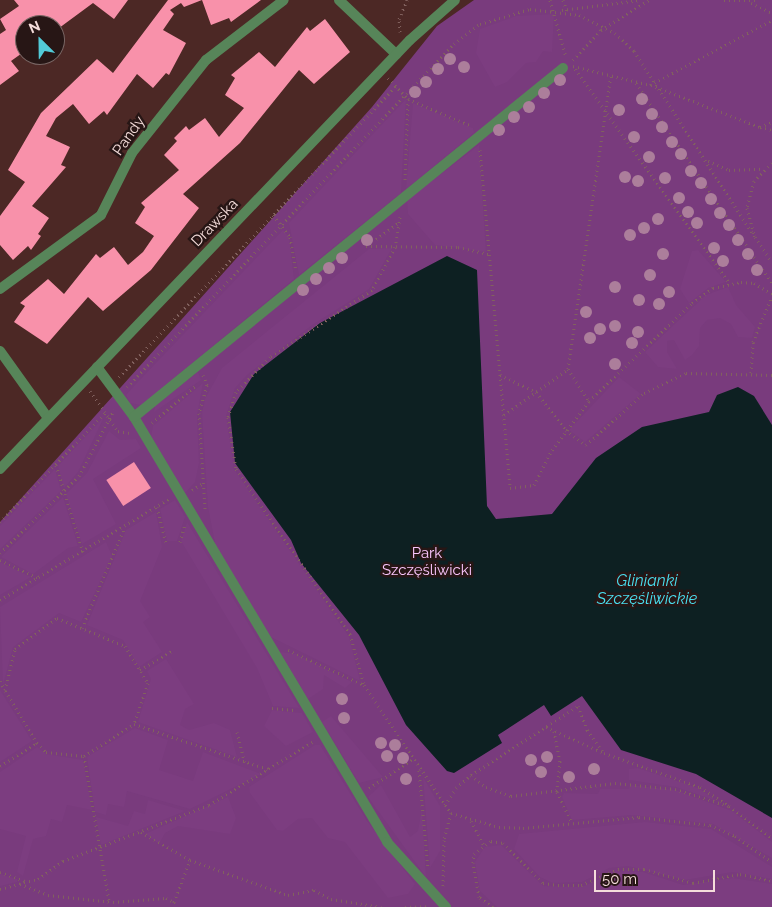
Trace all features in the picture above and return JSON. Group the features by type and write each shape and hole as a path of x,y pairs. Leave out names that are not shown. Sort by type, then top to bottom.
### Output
{"street":[{"name":"Pandy","path":"0,289 101,215 132,153 206,60 284,0"},
{"path":"339,0 396,54"},
{"name":"Drawska","path":"0,470 396,54 455,0"},
{"path":"134,417 482,132 568,67"},
{"path":"0,351 48,418"},
{"path":"97,367 112,384 143,431 178,493 268,640 387,842 445,906"}],"path":[{"path":"400,33 399,19 407,0"},
{"path":"550,0 557,11 568,67 605,112 730,284"},
{"path":"563,0 567,11"},
{"path":"557,11 640,0"},
{"path":"568,67 601,30 649,0"},
{"path":"724,0 750,3 772,13"},
{"path":"750,3 757,0"},
{"path":"650,85 772,20"},
{"path":"568,67 650,85 772,130"},
{"path":"387,76 408,99 482,132 490,254 510,488 534,485 566,430 589,402 692,303 713,288 730,284 754,283 772,295 753,342 751,373"},
{"path":"589,402 568,369 611,76"},
{"path":"636,83 772,283"},
{"path":"98,398 396,86"},
{"path":"408,99 404,195 395,247 372,290 270,357 236,392 228,417 236,469 350,634 364,685 451,813 471,820 523,828 639,817 710,826 772,862"},
{"path":"760,127 772,122"},
{"path":"706,159 729,170 762,169 772,163"},
{"path":"762,169 750,190 747,208 755,238 772,262"},
{"path":"273,215 290,237 298,283"},
{"path":"366,246 458,247 490,254"},
{"path":"504,416 568,369"},
{"path":"500,375 536,392 566,430 586,445 629,405 664,382 703,371 772,375"},
{"path":"89,389 98,398 118,431 143,431 204,378 208,385 199,414 206,515"},
{"path":"0,522 107,412"},
{"path":"56,464 83,552"},
{"path":"0,600 124,529 178,493"},
{"path":"157,507 166,542"},
{"path":"82,628 124,529"},
{"path":"0,560 38,578"},
{"path":"0,681 5,690 37,742 46,752 84,756 134,724 148,683 125,646 57,618 15,649 5,690"},
{"path":"268,640 364,685"},
{"path":"140,670 173,650"},
{"path":"446,805 456,788 471,775 578,706 587,730 606,754"},
{"path":"272,708 309,712"},
{"path":"134,724 245,764 269,769"},
{"path":"546,727 606,754 693,784 730,806 772,838"},
{"path":"554,731 560,761 557,792 572,823"},
{"path":"237,732 245,764"},
{"path":"0,889 27,883 63,861 209,805 323,736"},
{"path":"0,766 37,742"},
{"path":"84,756 108,901"},
{"path":"374,785 413,759"},
{"path":"419,768 426,886"},
{"path":"471,775 486,787 511,796 557,792 615,782 675,789 730,806"},
{"path":"405,907 445,906 444,840 451,813"},
{"path":"471,820 484,845"},
{"path":"141,832 190,860 288,895 314,890 331,899 381,907"},
{"path":"484,845 504,843 544,882 558,885 581,885 618,869 644,869 693,883 740,874 772,881"},
{"path":"484,845 473,863 480,897 494,907"},
{"path":"172,907 190,860"},
{"path":"0,872 27,883"},
{"path":"19,884 48,895 108,901 137,898 174,902"}],"green space":[{"name":"Park Szczęśliwicki","path":"474,0 772,0 772,907 0,907 0,522 372,107 437,26"}],"shaded area":[{"path":"554,14 552,52 543,51 536,62 526,63 507,82 495,87 476,53 480,29 516,16"},
{"path":"406,99 401,193 299,275 289,223"},
{"path":"413,103 473,128 474,133 406,189"},
{"path":"479,145 486,252 435,245 408,214 407,200"},
{"path":"283,230 289,237 294,279 141,405 130,403 126,395"},
{"path":"392,248 369,289 312,325 247,375 235,388 226,416 234,469 349,637 360,681 271,637 216,548 208,507 202,413 205,399 222,368 369,249"},
{"path":"698,250 726,282 708,288 689,303 680,289 692,251"},
{"path":"728,287 736,305 755,327 752,338 738,337 731,324 720,318 707,320 700,328 699,346 692,355 685,360 674,340 667,341 667,352 677,369 658,367 645,352 706,295"},
{"path":"198,372 201,380 154,412 155,406"},
{"path":"619,377 641,394 585,442 569,430"},
{"path":"203,383 197,415 199,463 195,482 185,493 151,436 153,426"},
{"path":"104,417 78,472 64,488 58,466"},
{"path":"109,431 120,440 136,439 141,448 93,479 116,524 82,544 66,494 87,473"},
{"path":"55,469 61,491 0,549 0,526"},
{"path":"63,497 78,546 68,548 33,574 1,557"},
{"path":"175,500 185,517 177,541 167,541 160,509"},
{"path":"156,512 162,547 140,601 150,617 143,622 162,652 139,667 123,640 87,625 126,530"},
{"path":"187,522 299,708 273,706 257,668 181,541"},
{"path":"106,542 112,556 81,622 59,613 13,647 3,685 0,607"},
{"path":"0,562 31,577 0,595"},
{"path":"280,652 296,654 352,682 345,688 324,675 323,689 308,699"},
{"path":"166,659 194,704 185,709 180,725 189,730 214,723 230,730 237,757 138,722 151,679 147,671"},
{"path":"0,690 32,741 0,762"},
{"path":"272,710 302,713 313,732 286,746 264,726"},
{"path":"331,716 383,777 359,783 322,722"},
{"path":"135,728 168,740 159,770 193,781 203,752 261,774 190,809 127,791 124,807 108,804 106,815 95,812 87,757"},
{"path":"315,745 320,745 367,821 415,884 408,894 388,898 345,842 328,838 312,818 298,819 283,831 277,830 250,793 249,787"},
{"path":"37,747 46,754 83,760 92,810 67,805 62,822 51,819 46,836 33,839 23,876 17,872 26,836 0,829 0,772"},
{"path":"638,768 698,788 717,801 676,787 629,780 629,769"},
{"path":"423,777 440,806 440,851 430,868"},
{"path":"381,785 410,837 418,831 422,809 426,877 368,797"},
{"path":"630,785 675,790 732,811 772,842 772,858 713,824 632,815 572,820 562,797 564,793 598,794 600,789 629,789"},
{"path":"228,797 236,818 230,834 178,826 165,833 159,844 145,834"},
{"path":"148,800 185,811 101,845 96,817 128,826 134,811 145,814"},
{"path":"645,822 711,829 772,867 772,879 733,872 685,880 628,866 609,868 582,882 553,883 540,877 514,849 519,834"},
{"path":"501,845 543,886 582,887 616,871 643,872 683,885 733,878 772,884 772,907 497,907 480,891 475,862 485,847"},
{"path":"0,874 17,879 17,882 0,886"}],"water":[{"name":"Glinianki Szczęśliwickie","path":"447,256 477,270 487,506 496,519 552,514 596,458 642,427 709,412 717,395 738,387 754,396 772,425 772,818 696,774 621,750 582,696 551,716 544,705 498,735 502,743 454,773 447,771 406,725 359,635 301,563 291,540 235,463 230,412 254,374 320,323"}],"building":[{"path":"14,0 128,0 114,19 93,3 65,24 65,15 15,15 15,58 11,61 19,71 0,85 0,34 6,30 0,19 19,6"},
{"path":"168,0 202,0 184,7 181,3 170,10 174,14 163,30 186,43 169,75 166,73 153,88 137,74 107,115 104,111 89,124 73,104 56,118 46,136 70,147 61,165 66,167 32,206 49,218 38,234 41,236 31,250 28,246 13,260 0,245 0,216 25,182 8,170 41,113 97,59 113,73"},
{"path":"202,0 261,0 231,22 229,18 211,25"},
{"path":"325,19 350,52 314,84 299,70 240,143 183,194 199,208 151,270 103,311 88,297 47,344 14,322 25,306 20,303 48,279 64,294 96,254 100,258 114,247 128,265 143,252 154,236 135,223 145,207 141,203 179,170 164,155 177,141 174,138 186,126 189,130 205,118 219,137 244,108 225,95 235,78 231,75 259,52 275,67 307,27 310,31"},
{"path":"134,462 151,488 123,506 106,480"}]}
